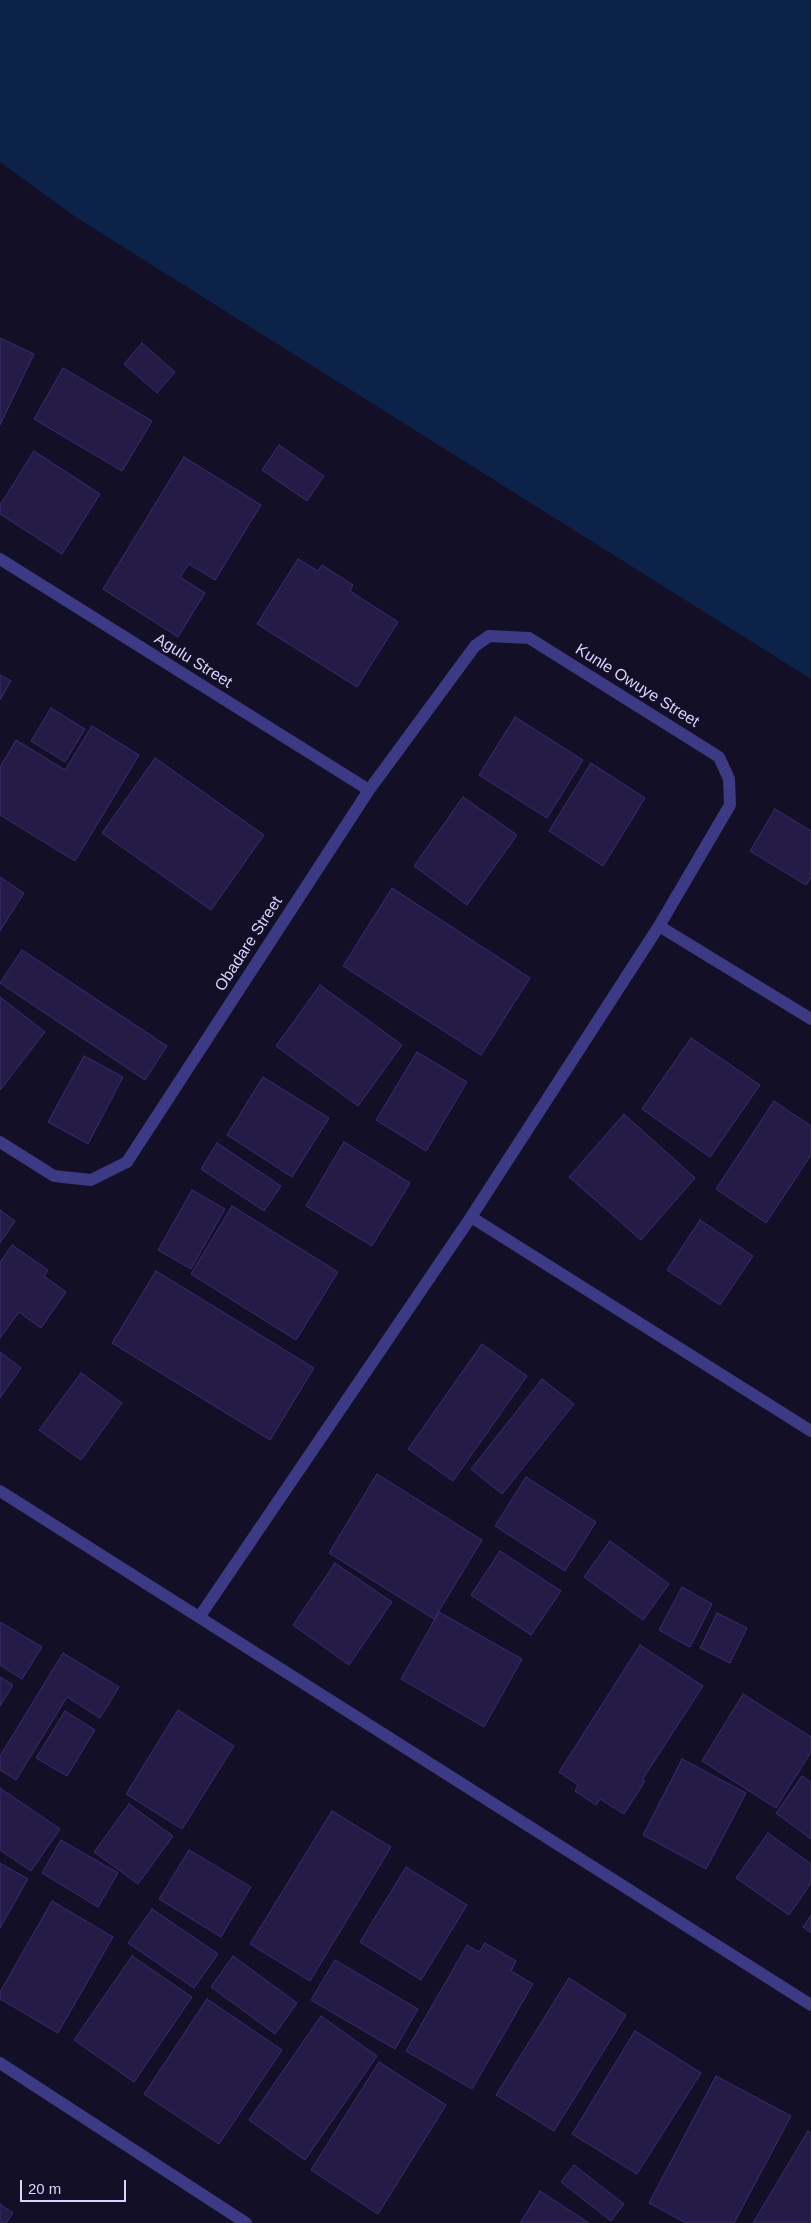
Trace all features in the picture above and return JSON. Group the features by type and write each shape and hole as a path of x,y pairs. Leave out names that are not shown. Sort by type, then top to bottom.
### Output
{"street":[{"name":"Agulu Street","path":"0,559 369,790"},
{"name":"Obadare Street","path":"0,1142 54,1176 91,1180 127,1162 369,790 475,646 489,636"},
{"name":"Kunle Owuye Street","path":"489,636 529,638 718,756 729,779 730,805 660,926"},
{"path":"200,1616 471,1217 660,926 811,1018"},
{"path":"471,1217 811,1430"},
{"path":"0,1490 811,2005"},
{"path":"0,2063 246,2223"}],"water":[{"path":"0,0 811,0 811,679 77,218 0,162"}],"building":[{"path":"0,338 34,354 0,425"},
{"path":"142,343 175,372 157,393 124,364"},
{"path":"63,368 152,421 122,471 34,419"},
{"path":"279,445 324,476 307,501 262,470"},
{"path":"34,451 100,494 62,554 0,514 0,505"},
{"path":"184,457 261,505 215,580 189,564 180,577 205,593 178,637 103,589"},
{"path":"298,559 318,571 322,565 353,585 350,591 398,622 357,687 257,624"},
{"path":"0,675 11,681 0,700"},
{"path":"51,708 85,729 65,762 31,741"},
{"path":"515,717 583,760 547,818 479,775"},
{"path":"92,726 139,755 75,861 0,815 0,767 16,740 65,770"},
{"path":"155,758 264,835 211,910 102,833"},
{"path":"591,763 645,798 603,866 549,831"},
{"path":"463,797 517,835 467,905 414,866"},
{"path":"775,809 811,831 811,877 806,885 750,851"},
{"path":"0,877 24,893 0,931"},
{"path":"392,888 530,978 481,1055 343,966"},
{"path":"22,950 167,1046 145,1080 0,983"},
{"path":"320,985 402,1045 358,1106 276,1046"},
{"path":"0,997 45,1032 0,1090"},
{"path":"691,1038 760,1085 710,1157 642,1109"},
{"path":"417,1052 467,1082 426,1151 376,1120"},
{"path":"84,1056 123,1077 88,1144 48,1122"},
{"path":"263,1077 329,1118 292,1177 227,1135"},
{"path":"774,1101 811,1126 811,1155 766,1223 716,1189"},
{"path":"624,1114 695,1178 641,1240 569,1177"},
{"path":"344,1142 410,1183 372,1246 306,1206"},
{"path":"217,1143 281,1186 264,1211 201,1169"},
{"path":"192,1190 225,1209 191,1269 158,1250"},
{"path":"232,1206 338,1272 296,1340 191,1274"},
{"path":"0,1210 15,1221 0,1243"},
{"path":"700,1220 753,1256 720,1305 667,1270"},
{"path":"12,1245 48,1270 44,1276 66,1292 41,1328 19,1312 0,1338 0,1262"},
{"path":"156,1271 314,1368 270,1440 112,1343"},
{"path":"482,1344 527,1376 453,1481 408,1449"},
{"path":"0,1352 21,1368 0,1398"},
{"path":"81,1373 122,1403 81,1460 39,1430"},
{"path":"542,1379 574,1404 502,1494 471,1469"},
{"path":"377,1474 482,1540 434,1619 329,1553"},
{"path":"526,1477 596,1522 565,1571 495,1526"},
{"path":"610,1541 669,1584 643,1620 584,1577"},
{"path":"500,1551 561,1591 531,1635 471,1595"},
{"path":"335,1563 392,1602 349,1665 293,1625"},
{"path":"682,1587 712,1604 690,1647 659,1630"},
{"path":"439,1612 522,1659 484,1727 401,1679"},
{"path":"717,1613 747,1628 730,1663 700,1648"},
{"path":"0,1622 42,1647 22,1679 0,1665"},
{"path":"640,1645 703,1686 642,1780 645,1781 624,1814 600,1799 596,1805 575,1791 578,1785 559,1772"},
{"path":"63,1653 119,1687 100,1718 67,1697 16,1780 0,1770 0,1756"},
{"path":"0,1677 13,1685 0,1706"},
{"path":"743,1694 811,1737 811,1752 776,1808 702,1761"},
{"path":"178,1710 234,1746 182,1829 126,1794"},
{"path":"65,1711 95,1730 67,1776 36,1758"},
{"path":"682,1759 746,1793 706,1869 643,1835"},
{"path":"802,1776 811,1782 811,1839 776,1813"},
{"path":"0,1788 60,1829 31,1871 0,1850"},
{"path":"129,1804 173,1836 138,1884 94,1852"},
{"path":"332,1811 391,1847 310,1981 250,1944"},
{"path":"768,1833 811,1864 811,1883 789,1915 736,1878"},
{"path":"61,1840 118,1873 98,1907 42,1873"},
{"path":"189,1850 251,1887 221,1937 159,1899"},
{"path":"0,1863 28,1879 0,1928"},
{"path":"406,1867 467,1905 421,1980 360,1942"},
{"path":"52,1901 113,1937 58,2033 0,1999 0,1992"},
{"path":"152,1909 218,1954 194,1988 128,1943"},
{"path":"811,1915 811,1933 803,1927"},
{"path":"485,1943 516,1961 511,1971 533,1984 472,2089 406,2051 467,1945 479,1952"},
{"path":"132,1956 192,1997 134,2082 74,2040"},
{"path":"233,1956 297,2003 275,2034 211,1987"},
{"path":"335,1960 418,2009 395,2049 311,2000"},
{"path":"569,1978 626,2015 554,2131 496,2095"},
{"path":"207,1999 282,2050 219,2144 144,2094"},
{"path":"321,2016 377,2056 305,2160 249,2120"},
{"path":"635,2031 701,2073 637,2174 572,2134"},
{"path":"379,2062 446,2105 378,2214 311,2170"},
{"path":"716,2076 791,2116 734,2223 686,2223 649,2203"},
{"path":"808,2131 811,2133 811,2223 753,2223"},
{"path":"574,2165 624,2204 611,2221 561,2182"},
{"path":"540,2191 589,2223 520,2223"},
{"path":"0,2204 13,2213 6,2223 0,2223"}]}
